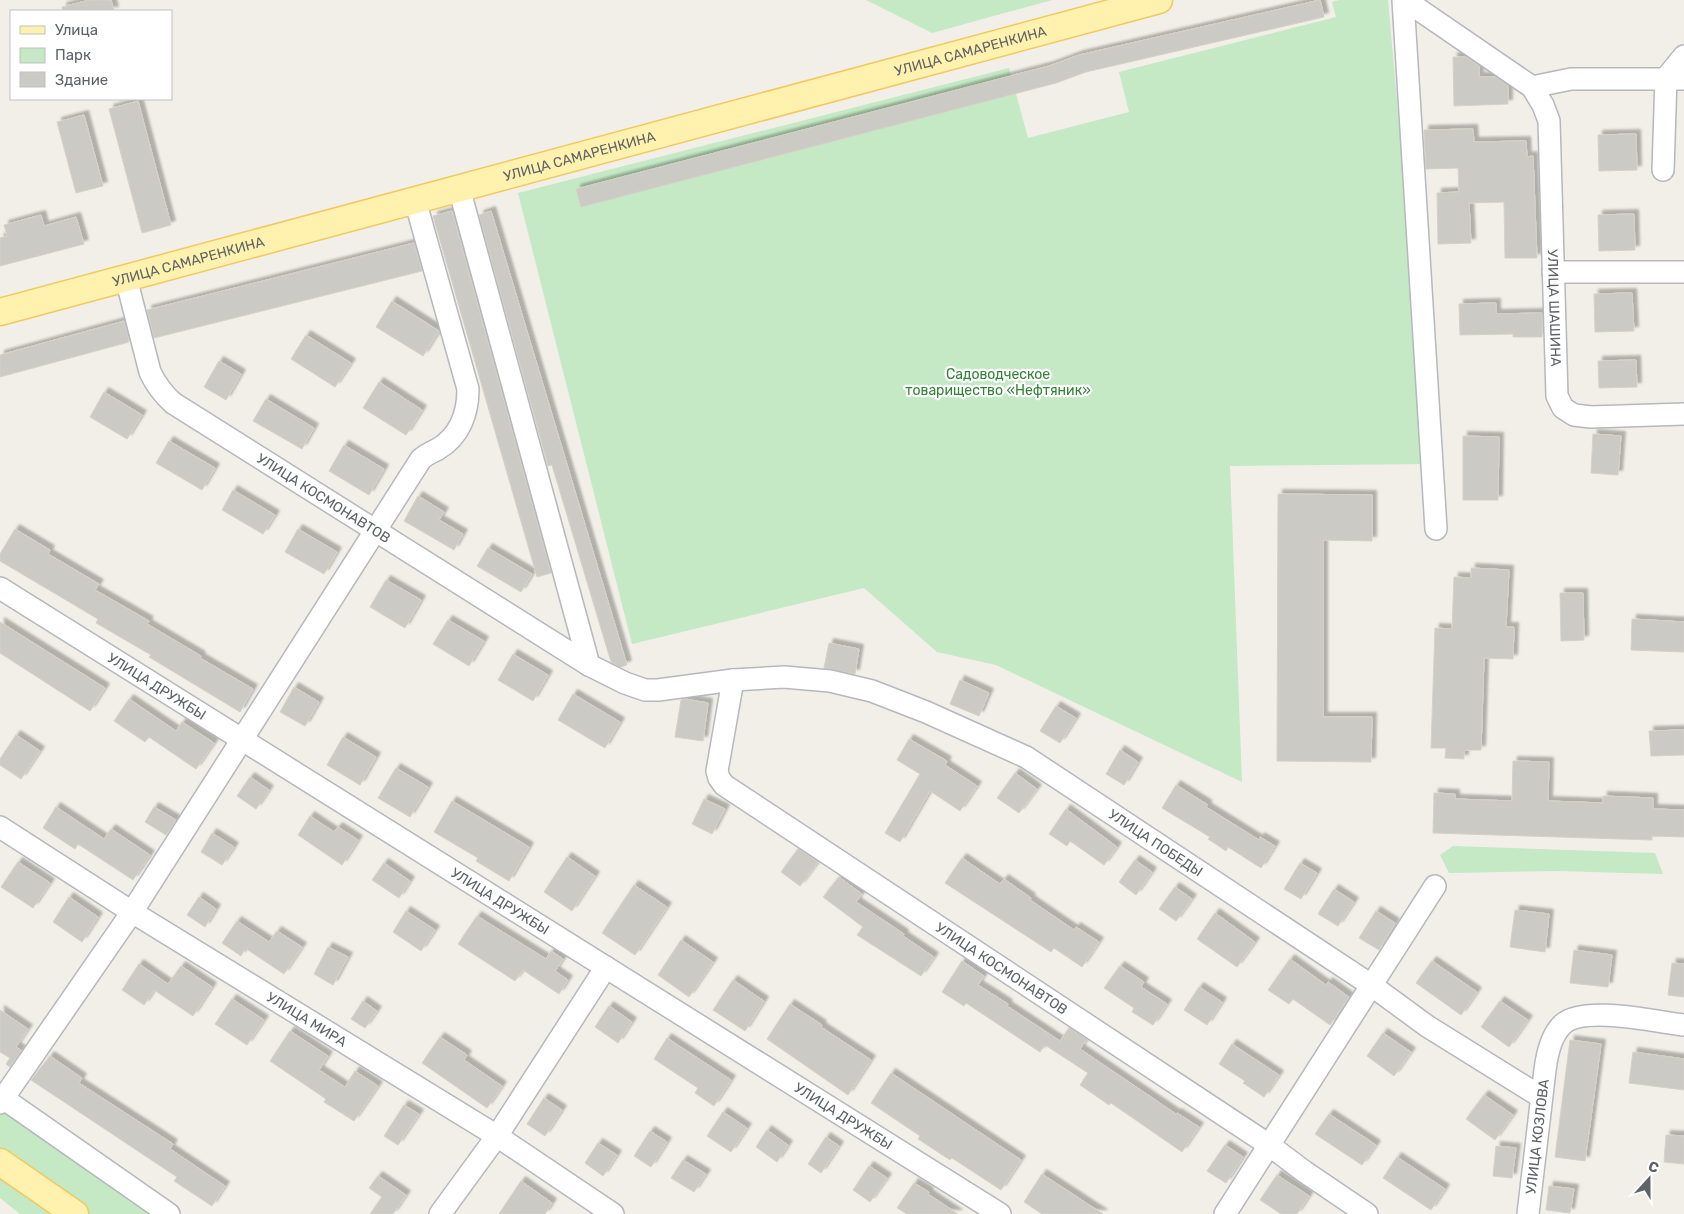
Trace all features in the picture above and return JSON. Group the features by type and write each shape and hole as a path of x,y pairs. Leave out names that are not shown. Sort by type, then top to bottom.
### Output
{"main road":[{"name":"УЛИЦА САМАРЕНКИНА","path":"0,312 1159,0"},
{"path":"0,1162 75,1214"}],"street":[{"path":"1404,0 1436,528"},
{"name":"УЛИЦА ШАШИНА","path":"1404,0 1532,87 1543,105 1549,121 1557,396 1563,408 1574,415 1591,416 1684,414"},
{"path":"1663,170 1675,79 1684,56"},
{"path":"1532,87 1571,79 1675,79"},
{"path":"459,188 589,665"},
{"path":"169,1214 1,1099 132,912 377,531 421,459 452,438 464,419 468,404 468,388 415,200"},
{"path":"1553,272 1684,272"},
{"name":"УЛИЦА КОСМОНАВТОВ","path":"126,278 144,357 155,384 173,402 589,665 625,683 645,690 658,690 733,680 718,771 719,778 724,785 1269,1145 1367,1214"},
{"name":"УЛИЦА ДРУЖБЫ","path":"0,588 1000,1214"},
{"name":"УЛИЦА ПОБЕДЫ","path":"733,680 784,677 830,681 872,691 926,712 1026,757 1372,985 1427,1026 1541,1097"},
{"name":"УЛИЦА МИРА","path":"0,827 132,912 497,1136 613,1214"},
{"path":"1225,1214 1435,886"},
{"path":"440,1214 497,1136 606,967"},
{"name":"УЛИЦА КОЗЛОВА","path":"1528,1214 1546,1059 1557,1030 1564,1022 1582,1015 1604,1015 1684,1025"}],"green space":[{"path":"866,0 1052,0 932,33"},
{"name":"Садоводческое товарищество «Нефтяник»","path":"1339,0 1388,0 1413,281 1425,464 1230,466 1242,782 996,665 937,652 864,588 632,644 518,193 1009,68 1028,138 1129,112 1119,72 1336,17 1332,2"},
{"path":"1453,846 1655,853 1663,874 1556,871 1449,873 1440,855"},
{"path":"5,1103 165,1214 80,1214 0,1158 0,1110"},
{"path":"0,1166 68,1214 20,1214 0,1198"}],"building":[{"path":"90,0 111,0 114,10 63,10 62,7"},
{"path":"1320,0 1324,17 1086,72 1056,83 581,207 576,189 1049,66 1079,55"},
{"path":"1453,57 1466,57 1479,66 1479,77 1495,77 1508,85 1508,104 1454,106"},
{"path":"138,101 171,225 142,233 109,109"},
{"path":"84,115 103,186 76,193 57,122"},
{"path":"1473,129 1474,142 1526,141 1527,157 1533,156 1537,258 1505,258 1504,202 1469,203 1471,243 1438,244 1437,193 1459,192 1458,168 1426,169 1424,130"},
{"path":"1636,134 1637,170 1599,171 1598,135"},
{"path":"452,211 551,573 537,577 433,216"},
{"path":"491,211 627,665 620,667 611,662 552,465 548,466 479,215"},
{"path":"1634,214 1635,250 1599,251 1598,215"},
{"path":"41,215 44,226 76,217 84,244 0,266 0,238 7,236 4,225"},
{"path":"414,243 422,271 154,338 147,310"},
{"path":"1632,293 1634,331 1595,332 1594,294"},
{"path":"392,301 439,331 423,356 376,327"},
{"path":"1496,303 1496,314 1542,313 1542,337 1513,337 1513,334 1460,335 1459,304"},
{"path":"124,321 129,342 0,377 0,355"},
{"path":"306,335 351,363 335,387 291,359"},
{"path":"1636,360 1637,387 1599,388 1598,361"},
{"path":"219,361 241,374 226,400 204,387"},
{"path":"379,382 422,410 406,435 363,408"},
{"path":"104,392 142,415 127,439 90,417"},
{"path":"266,399 314,428 302,449 253,421"},
{"path":"1593,434 1621,436 1618,475 1591,473"},
{"path":"1463,436 1499,437 1498,500 1463,500"},
{"path":"169,441 215,468 202,490 156,463"},
{"path":"344,445 384,469 369,495 329,471"},
{"path":"233,490 275,515 263,534 222,510"},
{"path":"1278,494 1372,495 1372,541 1323,540 1323,717 1372,717 1371,762 1277,761"},
{"path":"418,496 444,512 439,520 463,534 454,550 404,521"},
{"path":"15,529 50,550 48,554 99,584 95,590 149,621 147,624 253,689 240,712 149,657 151,655 96,623 98,619 0,561 0,554"},
{"path":"298,529 337,552 324,574 285,552"},
{"path":"488,548 532,574 521,592 477,566"},
{"path":"1471,568 1509,570 1506,627 1514,627 1513,659 1484,658 1481,750 1464,750 1464,759 1445,758 1446,748 1431,748 1435,628 1452,629 1454,577 1471,578"},
{"path":"386,580 421,600 405,628 370,607"},
{"path":"1560,593 1583,593 1584,640 1561,641"},
{"path":"1632,619 1684,622 1684,652 1631,650"},
{"path":"448,620 484,641 469,666 433,644"},
{"path":"0,622 105,688 90,711 0,653"},
{"path":"829,643 859,649 855,674 824,668"},
{"path":"513,654 548,675 533,701 498,680"},
{"path":"960,680 989,693 979,716 950,704"},
{"path":"294,687 319,702 305,726 280,712"},
{"path":"573,694 620,722 605,748 558,720"},
{"path":"129,699 176,731 182,722 214,743 196,769 149,737 145,742 114,721"},
{"path":"681,700 708,703 703,741 675,737"},
{"path":"1056,706 1076,718 1060,743 1040,731"},
{"path":"1684,730 1684,755 1651,756 1649,731"},
{"path":"16,735 40,751 21,779 0,765 0,759"},
{"path":"343,737 376,757 360,785 327,765"},
{"path":"909,739 947,761 945,765 977,786 960,811 930,791 900,842 885,833 920,774 897,760"},
{"path":"1120,750 1138,762 1124,785 1106,774"},
{"path":"1513,761 1549,762 1548,801 1603,803 1603,796 1653,798 1653,809 1684,810 1684,837 1652,836 1652,840 1433,833 1434,793 1455,794 1455,799 1512,801"},
{"path":"396,768 428,787 410,817 378,798"},
{"path":"1015,773 1037,789 1019,813 997,798"},
{"path":"250,777 269,790 256,809 237,796"},
{"path":"1176,785 1208,805 1206,807 1259,840 1260,837 1275,846 1261,868 1228,847 1226,851 1208,839 1210,837 1162,808"},
{"path":"704,799 725,809 712,834 692,824"},
{"path":"452,801 529,847 509,881 476,861 478,858 434,832"},
{"path":"56,807 104,839 111,829 150,855 133,880 78,844 75,849 43,828"},
{"path":"154,807 176,820 166,835 145,822"},
{"path":"1066,809 1117,847 1104,865 1070,841 1067,846 1049,834"},
{"path":"310,816 334,832 338,827 358,840 342,865 298,835"},
{"path":"212,833 234,847 222,865 201,852"},
{"path":"798,849 818,862 800,886 781,872"},
{"path":"567,857 595,876 572,911 544,892"},
{"path":"962,858 1000,884 1004,879 1031,898 1030,900 1074,930 1076,927 1099,942 1082,967 1054,948 1051,952 945,883"},
{"path":"1135,860 1152,872 1136,895 1119,882"},
{"path":"18,862 50,883 33,908 1,887"},
{"path":"384,863 410,881 399,898 372,880"},
{"path":"1300,863 1317,873 1301,899 1284,889"},
{"path":"839,877 862,894 856,902 904,934 903,936 934,957 921,976 857,935 863,927 823,897"},
{"path":"634,885 667,907 635,955 602,933"},
{"path":"1175,887 1192,899 1176,921 1159,909"},
{"path":"1334,889 1354,902 1338,926 1318,914"},
{"path":"69,897 98,917 82,942 53,922"},
{"path":"199,897 216,909 205,927 187,915"},
{"path":"1515,910 1549,914 1545,952 1510,947"},
{"path":"406,911 435,930 421,951 393,932"},
{"path":"1376,911 1395,923 1379,950 1359,938"},
{"path":"1215,913 1255,942 1237,967 1197,939"},
{"path":"477,916 546,959 551,951 563,959 555,971 568,980 559,994 523,970 515,981 458,944"},
{"path":"237,921 269,942 277,931 302,947 284,974 245,948 241,956 222,943"},
{"path":"681,940 713,962 689,997 658,975"},
{"path":"328,947 348,957 333,985 314,974"},
{"path":"1574,950 1612,955 1608,987 1570,983"},
{"path":"1290,959 1326,985 1328,982 1349,997 1330,1025 1293,999 1289,1004 1268,990"},
{"path":"962,961 984,976 978,985 1008,1004 1007,1006 1060,1041 1069,1028 1087,1039 1080,1049 1176,1114 1199,1127 1182,1152 1111,1103 1109,1105 1080,1085 1088,1073 1045,1045 1040,1052 966,1003 964,1006 942,992"},
{"path":"1432,961 1477,992 1461,1015 1416,983"},
{"path":"1672,963 1684,964 1684,997 1668,995"},
{"path":"139,964 168,984 181,966 212,987 193,1016 154,990 144,1005 122,990"},
{"path":"1120,966 1144,982 1141,987 1167,1004 1153,1025 1132,1012 1134,1008 1104,988"},
{"path":"733,980 764,1001 745,1031 713,1010"},
{"path":"1199,987 1222,1002 1207,1025 1184,1010"},
{"path":"232,999 264,1020 247,1045 215,1024"},
{"path":"363,1001 377,1011 365,1028 351,1019"},
{"path":"1500,1001 1528,1020 1509,1047 1481,1027"},
{"path":"790,1004 871,1060 848,1095 767,1039"},
{"path":"609,1006 632,1022 618,1043 595,1027"},
{"path":"0,1010 28,1029 16,1047 21,1050 10,1067 6,1064 10,1058 0,1052"},
{"path":"290,1031 328,1056 319,1070 345,1087 355,1071 378,1086 354,1121 324,1102 326,1099 270,1061"},
{"path":"1383,1033 1411,1052 1394,1076 1367,1056"},
{"path":"440,1037 467,1055 464,1060 502,1086 487,1108 422,1063"},
{"path":"667,1038 731,1080 714,1106 695,1093 698,1088 654,1059"},
{"path":"1570,1040 1601,1044 1585,1161 1555,1157"},
{"path":"1232,1044 1279,1075 1264,1097 1243,1083 1245,1081 1219,1064"},
{"path":"1633,1052 1684,1059 1684,1090 1629,1083"},
{"path":"50,1056 82,1078 79,1083 173,1144 170,1149 225,1186 212,1206 174,1181 177,1177 31,1080"},
{"path":"891,1073 1021,1160 1001,1190 952,1158 950,1160 918,1139 920,1136 871,1103"},
{"path":"1484,1095 1513,1115 1495,1140 1466,1119"},
{"path":"544,1098 562,1110 545,1136 527,1124"},
{"path":"404,1105 419,1114 398,1145 384,1136"},
{"path":"723,1112 747,1128 731,1152 707,1136"},
{"path":"1329,1114 1376,1145 1362,1165 1315,1134"},
{"path":"767,1130 788,1145 777,1162 756,1147"},
{"path":"650,1131 667,1142 651,1167 634,1156"},
{"path":"1666,1135 1684,1136 1684,1164 1664,1162"},
{"path":"826,1137 839,1146 821,1173 808,1164"},
{"path":"598,1143 617,1155 603,1176 585,1163"},
{"path":"1225,1145 1243,1157 1226,1183 1207,1171"},
{"path":"1496,1146 1516,1148 1512,1178 1493,1176"},
{"path":"1397,1157 1445,1189 1431,1210 1383,1178"},
{"path":"683,1160 706,1174 694,1192 671,1178"},
{"path":"869,1166 887,1178 870,1202 853,1190"},
{"path":"1042,1174 1103,1214 1042,1214 1024,1202"},
{"path":"1277,1175 1309,1196 1297,1214 1281,1214 1260,1200"},
{"path":"378,1176 406,1195 393,1214 370,1214 382,1197 369,1188"},
{"path":"521,1181 552,1203 545,1214 499,1214"},
{"path":"914,1183 958,1214 907,1214 897,1208"},
{"path":"1549,1186 1574,1189 1570,1213 1546,1210"}]}
